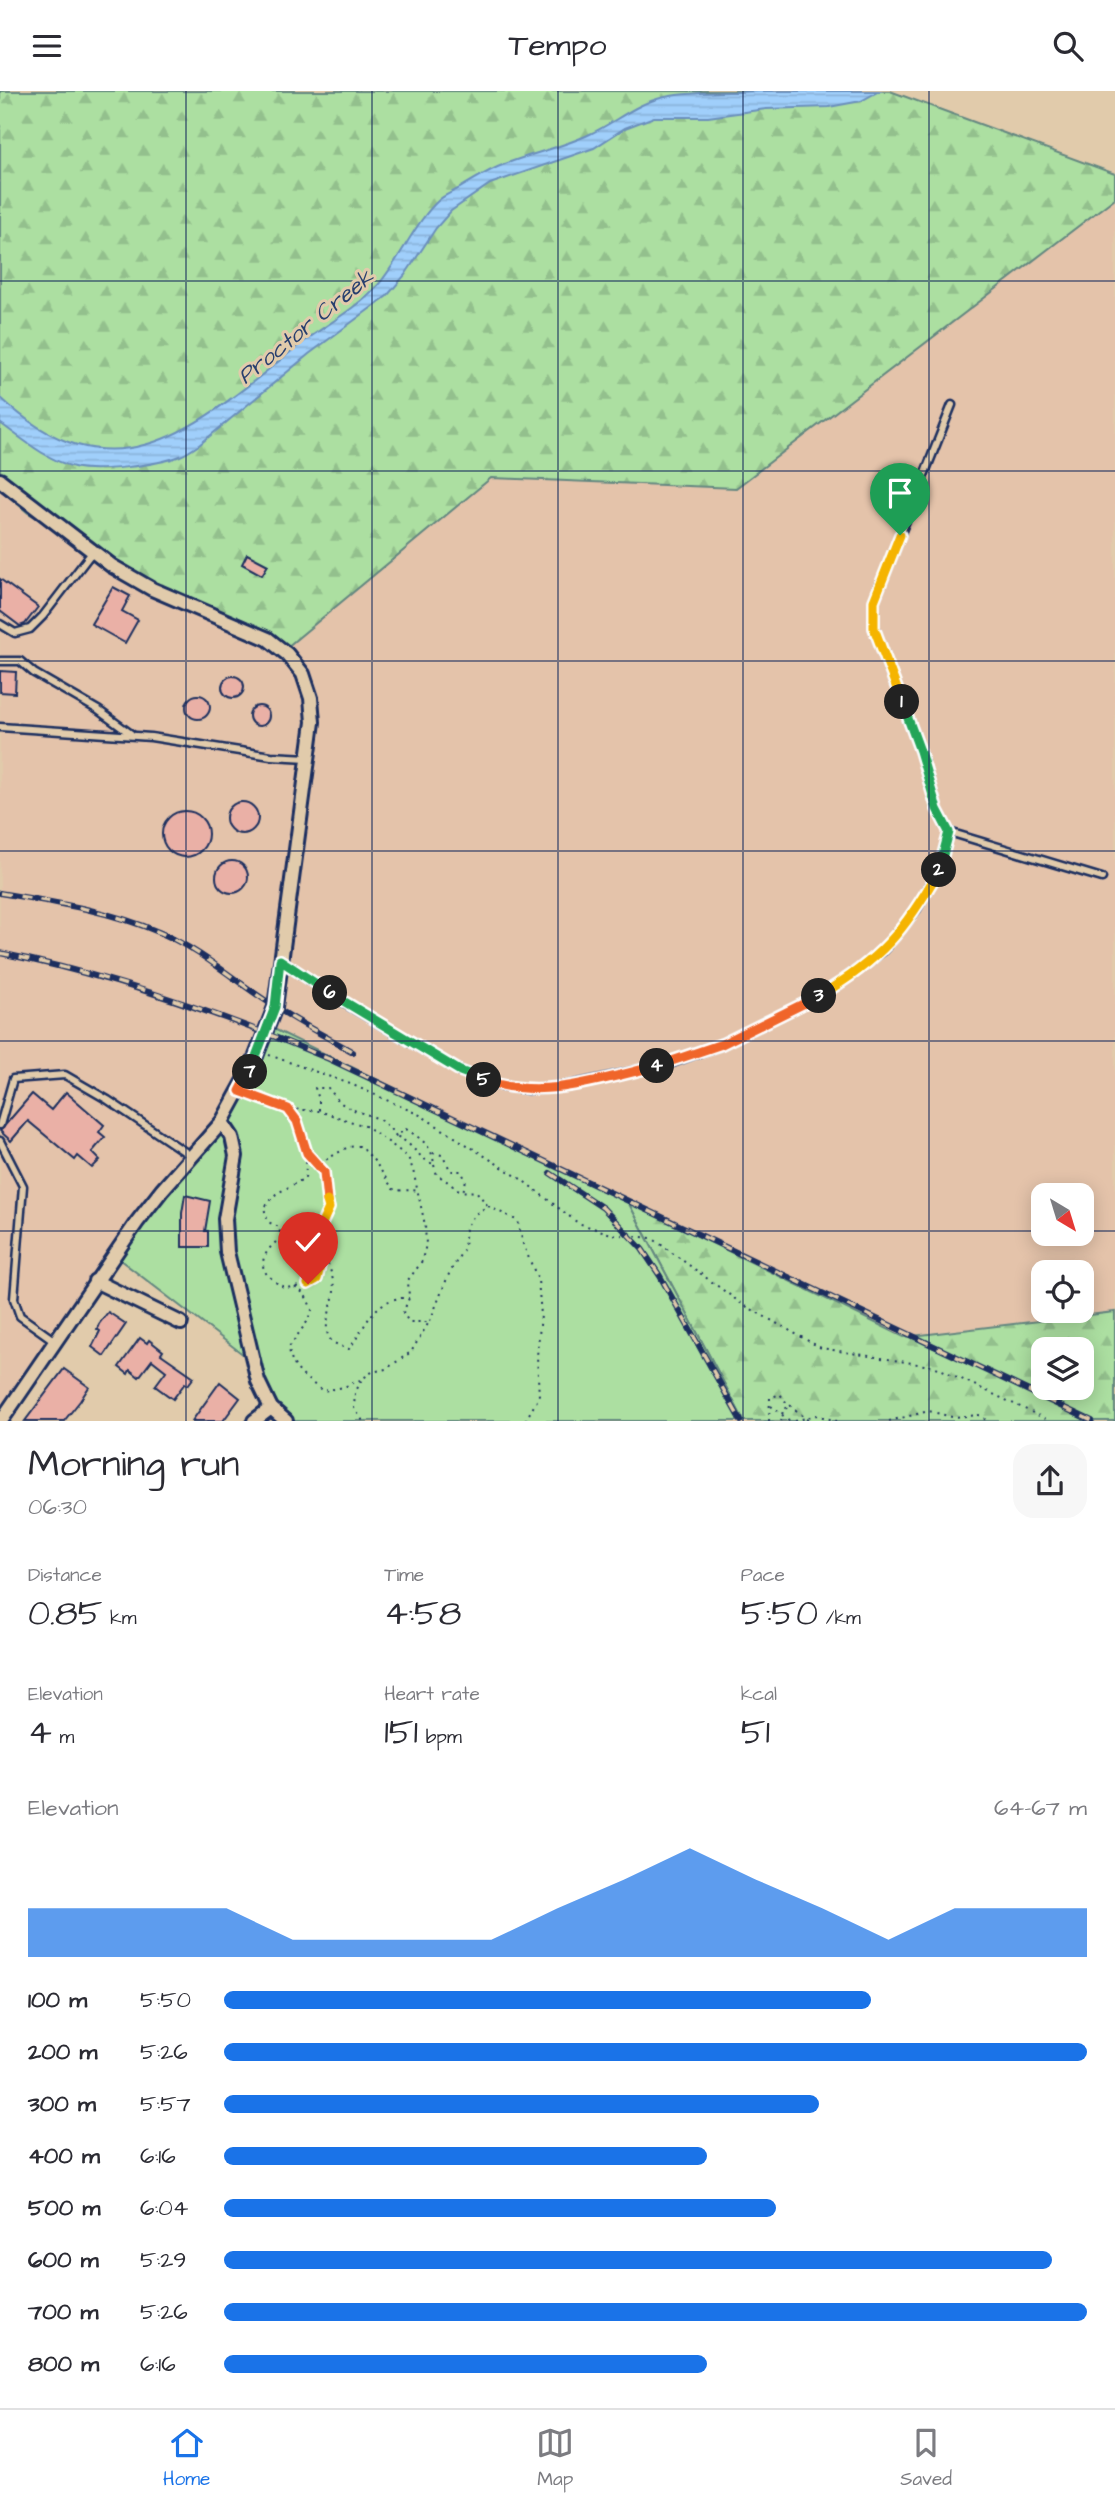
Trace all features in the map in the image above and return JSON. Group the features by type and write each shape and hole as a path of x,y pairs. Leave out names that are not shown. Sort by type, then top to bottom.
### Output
{"street":[{"path":"0,480 112,566 152,589 268,639 287,654 303,674 312,698 313,722 275,1007 258,1051 222,1122 153,1201 95,1281 1,1421"},
{"path":"222,1122 232,1137 236,1156 225,1219 226,1252 258,1381 271,1408 285,1421"},
{"path":"95,1281 181,1323"},
{"path":"254,1421 271,1408"}],"lane":[{"path":"280,960 334,997 460,1071 498,1085 527,1090 561,1087 672,1063 722,1044 813,999 883,951 917,909 939,869 949,832 937,809 920,751 874,628 874,601 952,405"},
{"path":"0,624 15,633 30,629 93,551"},
{"path":"0,661 20,661 34,673 98,710 133,735"},
{"path":"0,727 133,735 308,758"},
{"path":"949,832 1102,878"},
{"path":"0,1125 13,1079 65,1075 108,1100 192,1158"},
{"path":"0,1141 23,1186 14,1299 20,1316 55,1341"}],"path":[{"path":"258,1051 353,1085 419,1115 522,1179 578,1223 611,1234 652,1238 742,1304 821,1348 936,1367 1050,1421"},
{"path":"319,1111 315,1088 328,1088 342,1105 364,1115 374,1114 387,1123 396,1136 410,1142 426,1162 434,1164"},
{"path":"240,1091 288,1109 319,1111 369,1127 408,1157 418,1191 426,1245 421,1263 408,1280 409,1298 402,1313 409,1322 429,1322"},
{"path":"288,1109 297,1121 307,1153 305,1178 276,1194 264,1208 268,1222 279,1227 281,1238 265,1252 262,1263 267,1275 284,1287 295,1287 317,1279 320,1266 310,1250 320,1230"},
{"path":"396,1136 406,1129 425,1141 433,1153 437,1175 463,1193 476,1191 488,1206 518,1221 523,1244 538,1280 541,1315 537,1356 539,1397 525,1421"},
{"path":"318,1164 348,1147 359,1146 369,1153 393,1189 402,1192 411,1189 418,1191"},
{"path":"307,1153 324,1172 327,1184 325,1196 329,1208 322,1219 318,1240 328,1259 334,1288 327,1330 330,1339 349,1349 368,1319 384,1301 409,1298"},
{"path":"433,1153 442,1155 451,1171 461,1171 466,1180 463,1193"},
{"path":"295,1287 303,1293 312,1310 289,1347 297,1372 323,1391 344,1387 386,1369 411,1352 429,1322 448,1276 464,1248 466,1227 475,1214 488,1206"},
{"path":"362,1379 355,1393 355,1408 363,1421"},
{"path":"769,1421 770,1398 780,1394 809,1421"},
{"path":"781,1421 783,1410 791,1405"},
{"path":"770,1406 790,1421"},
{"path":"889,1421 929,1411 952,1417 980,1415 987,1421"},
{"path":"795,1421 816,1415 837,1421"}],"shaded area":[{"path":"1115,198 1115,1312 1094,1314 1094,1260 1031,1260 1031,1322 904,1337 274,1029 220,1122 115,1256 0,1421 0,489 28,513 281,652 491,478 736,488"}],"green space":[{"path":"0,91 890,91 1115,174 1115,198 736,488 491,478 281,652 28,513 0,489"},
{"path":"274,1029 628,1202 744,1421 286,1421 271,1408 253,1362 115,1256 220,1122"},
{"path":"628,1202 904,1337 1031,1322 1094,1323 1094,1314 1115,1312 1115,1421 744,1421"}],"water":[{"path":"879,91 861,101 829,107 766,109 708,117 654,117 625,128 594,148 490,184 451,211 387,296 309,354 199,445 180,456 127,467 84,469 64,464 45,454 0,423 0,397 41,429 80,446 117,449 153,442 188,427 359,303 378,285 394,264 431,208 446,195 499,166 569,143 655,100 689,94"}],"building":[{"path":"247,554 268,565 262,575 242,564"},
{"path":"0,579 38,607 25,624 20,626 0,611"},
{"path":"113,587 130,596 122,611 138,620 125,643 91,624"},
{"path":"0,671 16,672 15,693 0,692"},
{"path":"229,676 237,676 244,683 244,691 237,698 229,698 222,691 222,683"},
{"path":"198,695 207,698 210,707 207,716 198,719 189,716 186,707 189,698"},
{"path":"259,706 266,709 269,716 266,723 259,726 252,723 249,716 252,709"},
{"path":"242,802 253,807 258,818 253,829 242,834 231,829 226,818 231,807"},
{"path":"185,811 201,818 208,834 201,850 185,857 169,850 162,834 169,818"},
{"path":"232,861 243,866 248,877 243,888 232,893 221,888 216,877 221,866"},
{"path":"66,1092 104,1125 99,1132 105,1137 92,1152 100,1160 92,1168 78,1156 75,1160 28,1121 11,1141 0,1131 32,1094 51,1110"},
{"path":"185,1195 210,1201 205,1231 208,1231 208,1247 182,1247"},
{"path":"108,1312 126,1324 104,1356 92,1347 100,1331 97,1329 99,1324"},
{"path":"140,1338 147,1343 149,1340 163,1351 161,1354 194,1377 188,1385 185,1383 173,1399 155,1386 166,1371 152,1360 139,1377 130,1370 128,1374 119,1367"},
{"path":"64,1369 89,1387 80,1401 64,1421 25,1421"},
{"path":"220,1382 240,1398 223,1421 192,1421"}],"railway":[{"path":"0,893 102,913 161,933 205,958 284,1012 353,1052"},
{"path":"0,953 84,973 167,998 329,1059 1092,1421"},
{"path":"550,1173 603,1208 642,1249 660,1276 741,1421"}],"route":[{"path":"308,1284 317,1279 320,1266 310,1250 329,1208 325,1196 327,1184 324,1172 307,1153 297,1121 288,1109 240,1091 275,1007 280,960 334,997 460,1071 498,1085 527,1090 561,1087 672,1063 722,1044 840,983 883,951 898,934 917,909 939,869 949,832 937,809 920,751 874,628 874,601 900,535"}],"water label":[{"name":"Proctor Creek","path":"305,326"}]}
